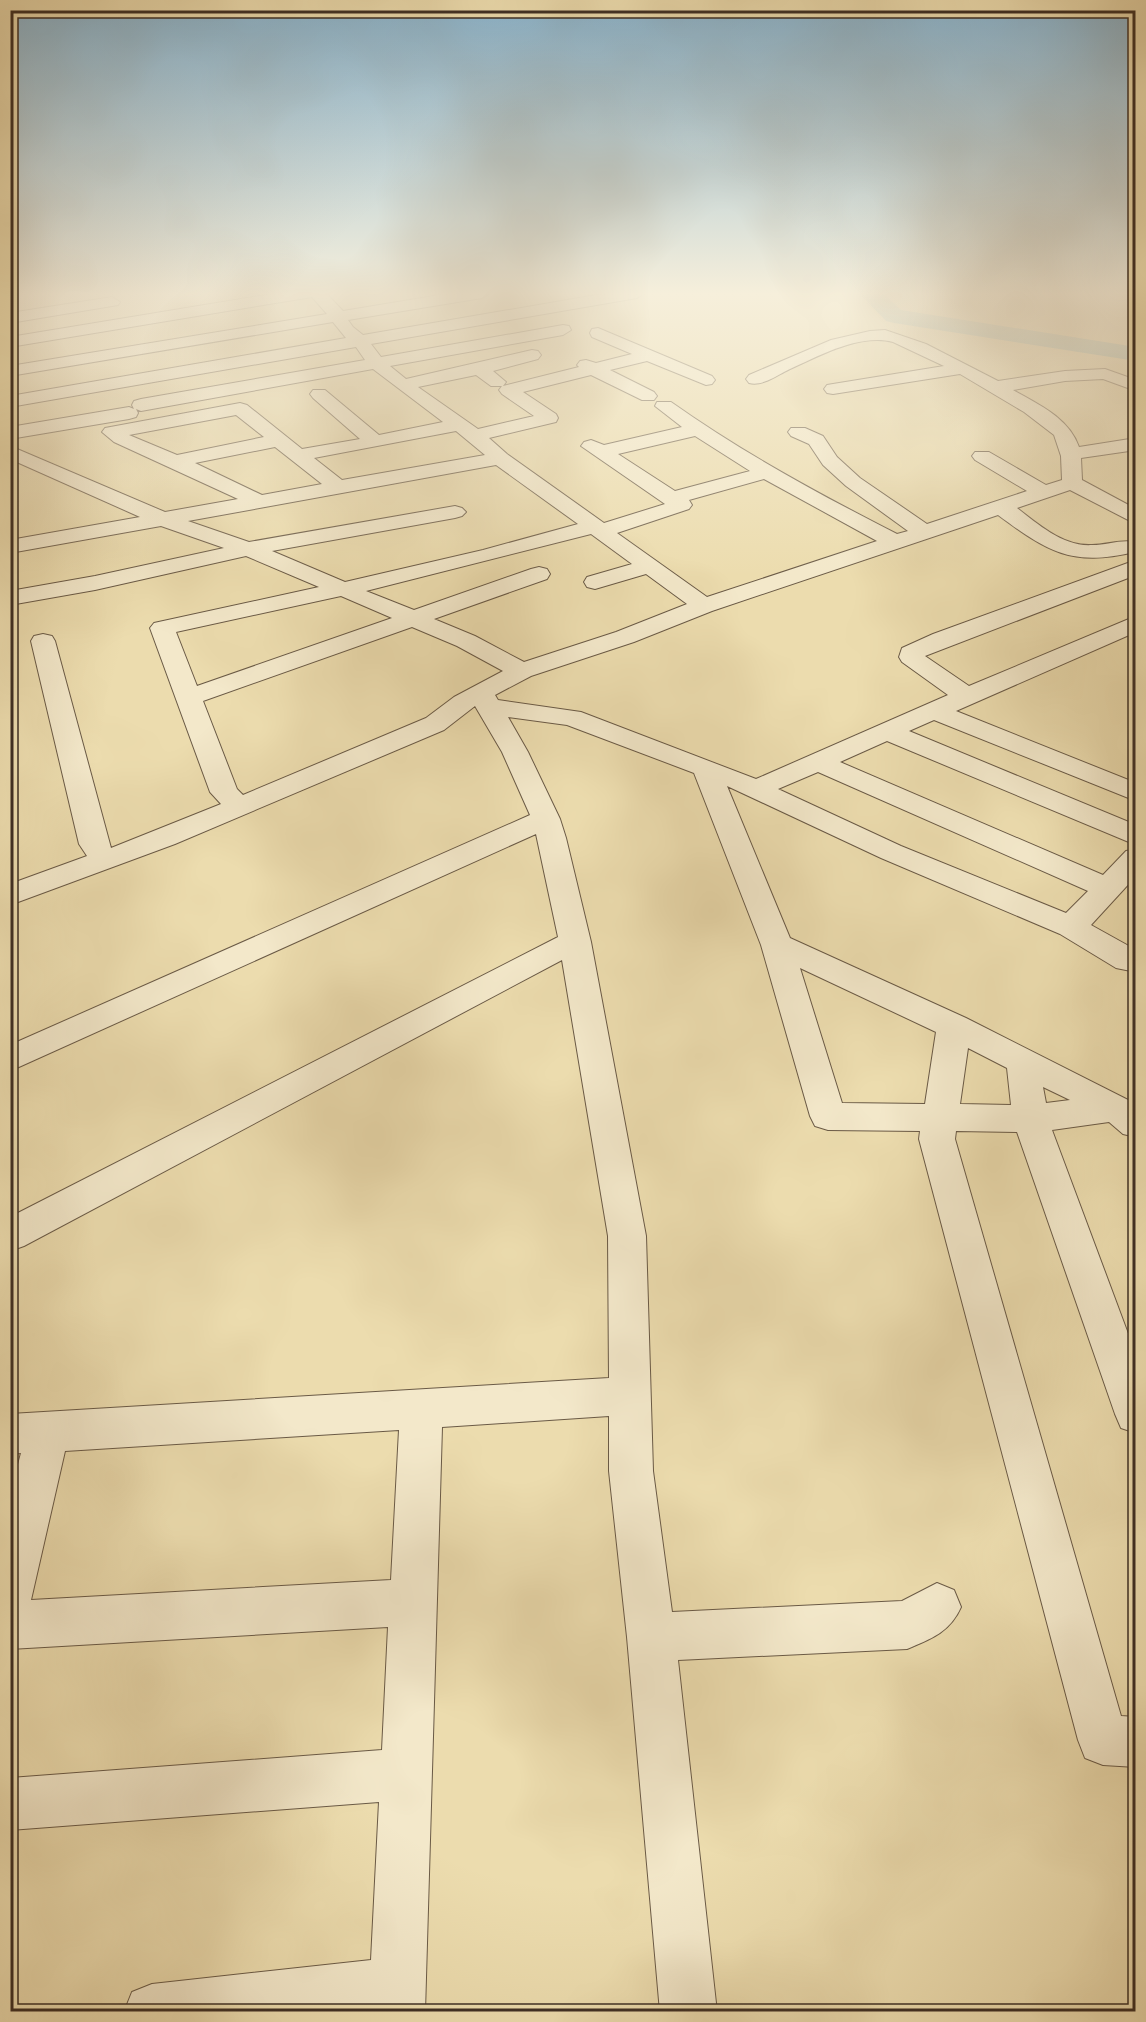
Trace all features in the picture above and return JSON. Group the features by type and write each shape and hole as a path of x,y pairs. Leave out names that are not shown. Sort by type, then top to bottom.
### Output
{"street":[{"path":"10,402 102,387"},
{"path":"10,433 248,387"},
{"path":"406,387 704,606"},
{"path":"231,799 188,698 162,628 345,590 598,529 682,505 504,387"},
{"path":"508,390 519,387"},
{"path":"621,403 648,396 631,387"},
{"path":"832,389 842,387"},
{"path":"996,387 1035,408 1060,430 1072,454 1072,483"},
{"path":"319,394 375,442"},
{"path":"664,406 696,430 767,472 894,541"},
{"path":"258,501 112,432 240,409 338,488"},
{"path":"299,455 466,430 565,429"},
{"path":"601,452 696,430"},
{"path":"798,432 816,440 830,461 853,482 922,531"},
{"path":"175,461 279,440"},
{"path":"1072,454 1136,444"},
{"path":"10,452 162,519 248,549 466,641 522,671"},
{"path":"982,456 1045,493"},
{"path":"16,542 162,519 500,458"},
{"path":"671,498 767,472"},
{"path":"10,895 99,852 231,799 435,724 478,700 522,671 625,637 704,606 922,531 1072,483 1136,518"},
{"path":"1000,506 1041,534 1072,550 1130,557"},
{"path":"10,598 96,583 248,549 455,512"},
{"path":"1130,557 1136,588"},
{"path":"966,696 918,663 911,657 911,653 1130,557"},
{"path":"595,582 651,566"},
{"path":"188,698 409,618 539,574"},
{"path":"755,789 1136,623"},
{"path":"43,641 99,852"},
{"path":"478,700 572,718 706,768 891,852 1071,927 1127,960 1136,961"},
{"path":"478,700 504,731 546,819 575,942 627,1236 631,1471 651,1636 689,2012"},
{"path":"934,711 1136,793"},
{"path":"886,731 1136,836"},
{"path":"816,761 1107,888"},
{"path":"706,768 777,945 828,1116 1030,1119 1126,1116"},
{"path":"10,1059 546,819"},
{"path":"10,875 99,852"},
{"path":"1071,927 1136,858"},
{"path":"777,945 954,1026 1126,1116"},
{"path":"10,1235 562,947"},
{"path":"954,1026 937,1139 1103,1740 1136,1742"},
{"path":"1023,1061 1030,1119 1136,1414"},
{"path":"10,1594 29,1433 631,1396"},
{"path":"152,2012 397,1998 421,1408"},
{"path":"10,1625 412,1602"},
{"path":"651,1636 907,1625 937,1607"},
{"path":"10,1804 406,1774"}]}
